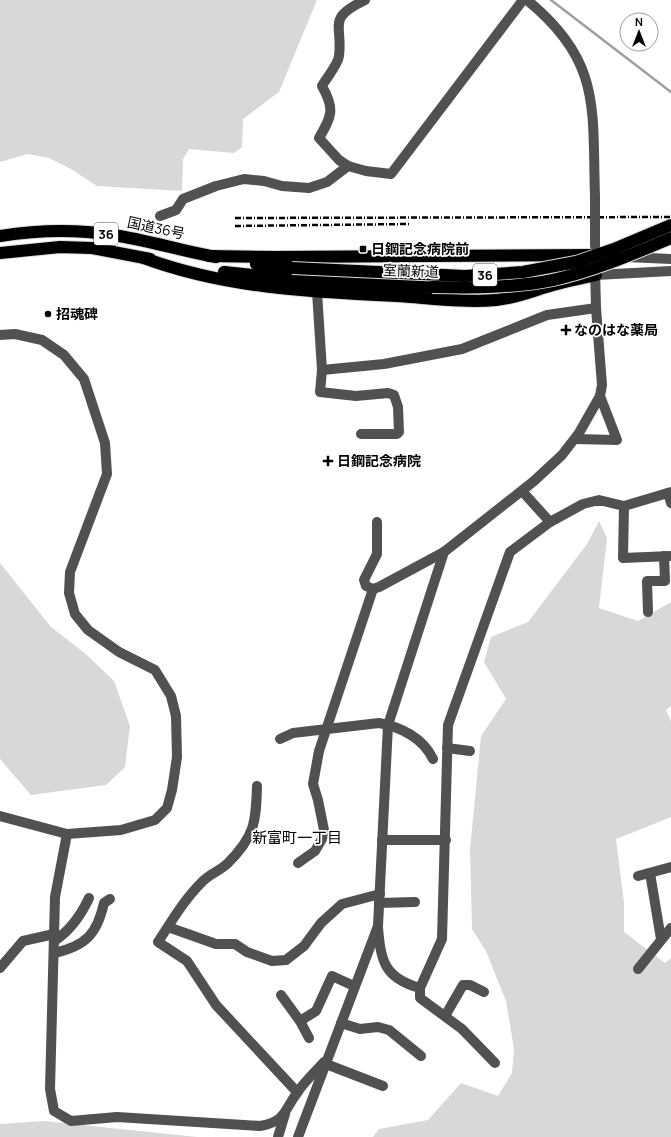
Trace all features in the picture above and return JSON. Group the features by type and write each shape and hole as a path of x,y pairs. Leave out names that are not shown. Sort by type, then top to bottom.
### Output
{"highway":[{"name":"室蘭新道","path":"144,258 232,274 465,276 522,272 576,262 614,249 671,225"},
{"name":"国道36号","path":"0,236 42,231 91,232 150,242 209,256"},
{"name":"室蘭新道","path":"209,256 291,274 432,287 480,288 512,286 553,280 581,273 671,238"},
{"name":"36","path":"0,253 60,247 92,248 144,258"},
{"path":"209,256 274,258 595,251"},
{"path":"144,258 207,277 242,283 318,292 471,300 497,300 519,296 596,274"}],"street":[{"path":"365,0 348,8 338,22 339,57 322,86 330,100 330,113 328,123 319,138 339,160 348,166 366,171 391,174 470,67 523,0"},
{"path":"298,863 315,851 322,839 324,830 313,784 319,751 374,589 444,552 522,491 562,455 600,396 602,385 596,308 595,196 591,101 583,70 569,43 558,29 527,0"},
{"path":"160,216 176,210 183,199 216,186 244,179 264,181 282,186 310,188 327,182 348,166"},
{"path":"595,251 671,259"},
{"path":"596,274 671,271"},
{"path":"318,292 322,370 320,392 356,396 388,393 394,394 397,398 397,434 361,434"},
{"path":"322,370 384,364 462,349 546,315 596,308"},
{"path":"0,335 15,334 42,340 64,355 84,379 105,443 108,474 70,572 69,593 75,614 88,630 119,652 155,670 171,696 176,716 177,757 172,790 167,808 155,820 122,830 67,834 0,816"},
{"path":"574,438 617,440 600,396"},
{"path":"522,491 550,522"},
{"path":"495,1063 462,1029 420,998 420,988 442,939 446,840 448,725 510,552 550,522 583,504 599,500 624,506 669,492 671,504"},
{"path":"624,506 623,558 668,556 665,581 647,581 648,612"},
{"path":"374,589 366,586 364,580 377,554 377,522"},
{"path":"420,988 407,984 388,971 380,951 378,926 388,725 444,552"},
{"path":"280,739 293,734 374,723 388,725 419,740 426,746 433,759"},
{"path":"447,748 470,751"},
{"path":"257,786 256,817 253,831 228,864 209,875 200,883 173,917 158,942 187,961 216,1005 297,1092"},
{"path":"67,834 55,898 50,1089 54,1111 71,1121 117,1117 260,1126 274,1124 285,1113"},
{"path":"382,840 446,840"},
{"path":"638,876 671,867"},
{"path":"650,873 661,939"},
{"path":"0,968 23,941 64,935 84,910 89,898"},
{"path":"168,927 216,944 235,944 247,952 272,961 286,960 304,946 321,923 342,904 380,898 415,902"},
{"path":"54,953 67,950 88,938 100,922 104,903 110,899"},
{"path":"298,1137 378,926"},
{"path":"638,969 671,928"},
{"path":"300,1021 316,1011 332,976 354,986"},
{"path":"445,1016 463,985 470,985 484,992"},
{"path":"281,995 300,1021 309,1038"},
{"path":"341,1023 360,1029 378,1027 389,1030 421,1056"},
{"path":"278,1137 285,1113 297,1092 328,1060"},
{"path":"328,1060 383,1086"}],"shaded area":[{"path":"0,0 317,0 279,92 243,119 242,147 234,153 189,149 183,159 182,191 97,186 71,169 49,158 28,154 0,162"},
{"path":"599,521 607,538 599,608 638,621 671,602 671,706 666,710 671,721 671,817 616,839 624,903 624,932 665,963 671,958 671,1137 373,1137 379,1129 428,1120 461,1083 498,1096 512,1073 514,1049 506,1001 486,951 472,929 470,850 481,736 506,699 484,662 491,637 528,622 587,544"},
{"path":"0,563 51,627 87,655 114,681 130,726 125,767 106,785 31,795 0,759"},
{"path":"44,1121 197,1137 0,1137 0,1124"}],"waterway":[{"path":"551,0 671,92"}],"railway":[{"path":"235,218 671,217"},
{"path":"235,226 409,224"}],"place":[{"name":"日鋼記念病院前","path":"363,249"},
{"name":"招魂碑","path":"48,314"},
{"name":"なのはな薬局","path":"566,330"},
{"name":"日鋼記念病院","path":"328,461"}],"district":[{"name":"新富町一丁目","path":"297,838"}]}
